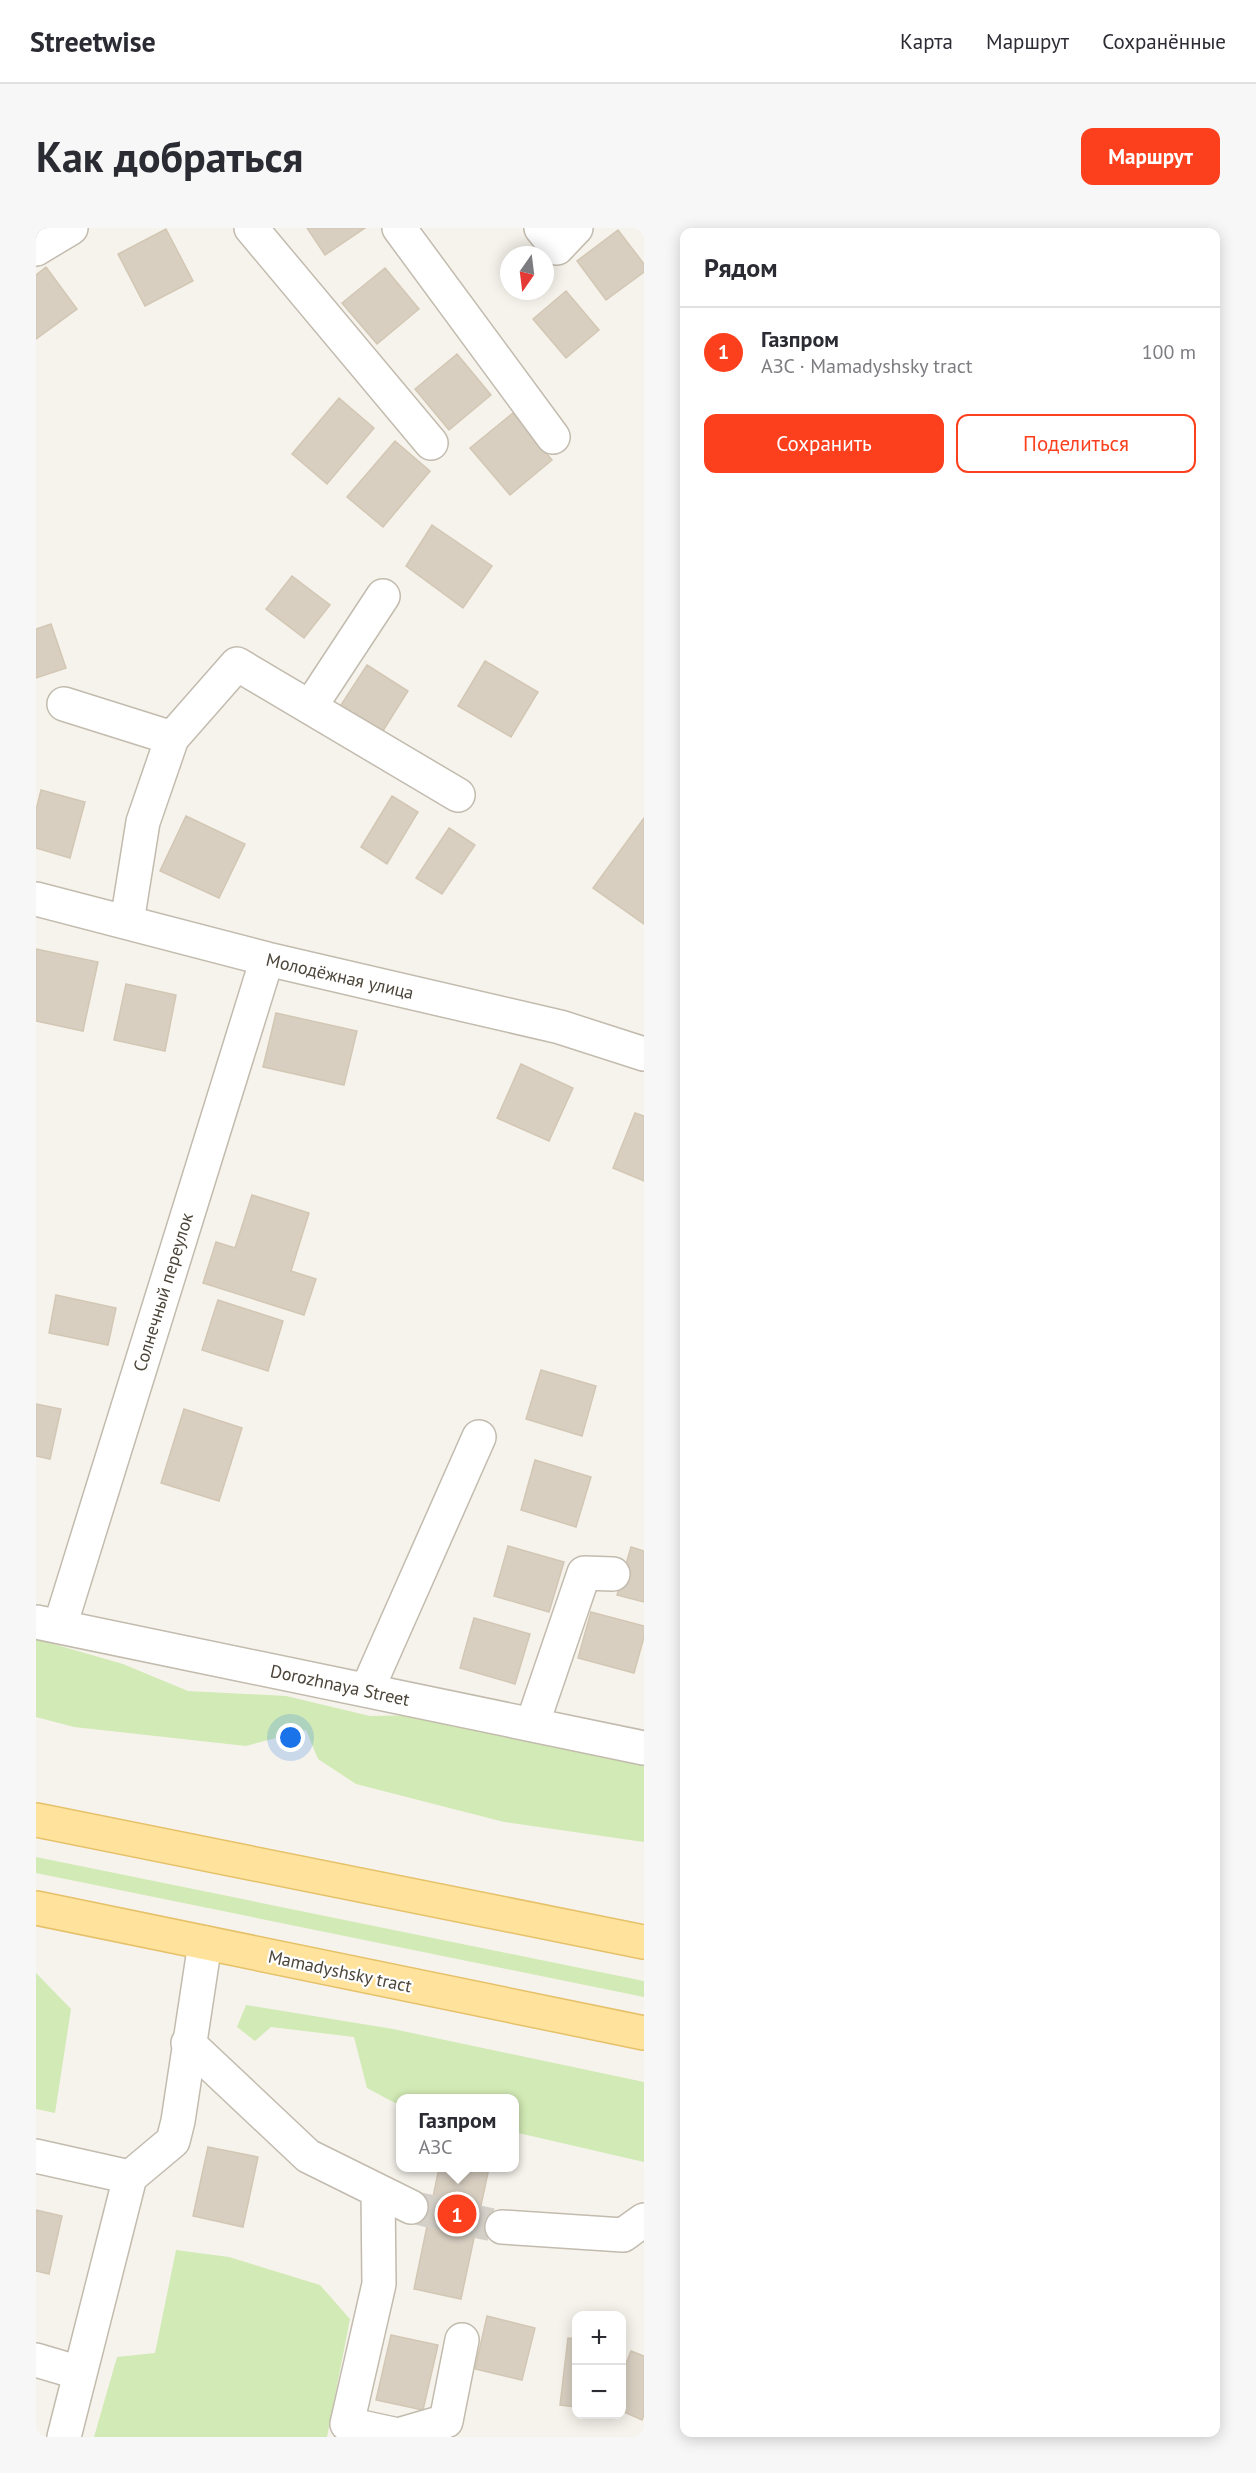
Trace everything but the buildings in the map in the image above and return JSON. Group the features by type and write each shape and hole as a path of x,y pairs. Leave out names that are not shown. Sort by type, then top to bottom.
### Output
{"main road":[{"path":"36,1820 644,1942"},
{"name":"Mamadyshsky tract","path":"36,1908 644,2033"}],"street":[{"path":"36,249 71,228"},
{"path":"251,228 431,443"},
{"path":"399,228 553,437"},
{"path":"541,228 557,248 576,228"},
{"path":"310,707 383,596"},
{"path":"127,922 143,822 172,738 237,664 458,795"},
{"path":"64,704 172,738"},
{"name":"Молодёжная улица","path":"36,899 267,959 560,1027 644,1054"},
{"name":"Солнечный переулок","path":"48,1624 267,959"},
{"path":"367,1690 478,1437"},
{"path":"532,1725 584,1573 613,1574"},
{"name":"Dorozhnaya Street","path":"48,1624 644,1748"},
{"path":"63,2437 129,2177 173,2141 205,1943"},
{"path":"188,2043 308,2156 411,2207"},
{"path":"36,2156 129,2177"},
{"path":"378,2191 379,2284 347,2424 398,2435 446,2421 462,2340"},
{"path":"502,2228 623,2235 644,2220"},
{"path":"36,2360 80,2373"}],"green space":[{"path":"36,1639 123,1664 188,1691 286,1696 370,1716 421,1715 601,1756 644,1760 644,1842 504,1822 356,1784 318,1759 306,1730 246,1746 74,1727 36,1717"},
{"path":"36,1857 644,1981 644,1997 36,1873"},
{"path":"36,1973 71,2009 55,2113 36,2109"},
{"path":"246,2005 393,2029 644,2082 644,2162 519,2133 519,2094 396,2094 395,2103 367,2088 354,2037 271,2027 255,2041 237,2027"},
{"path":"176,2250 229,2257 320,2285 350,2319 327,2437 94,2437 117,2357 155,2353"}],"tunnel":[{"path":"411,2207 502,2227"}],"place":[{"name":"Газпром","path":"457,2214"}]}
